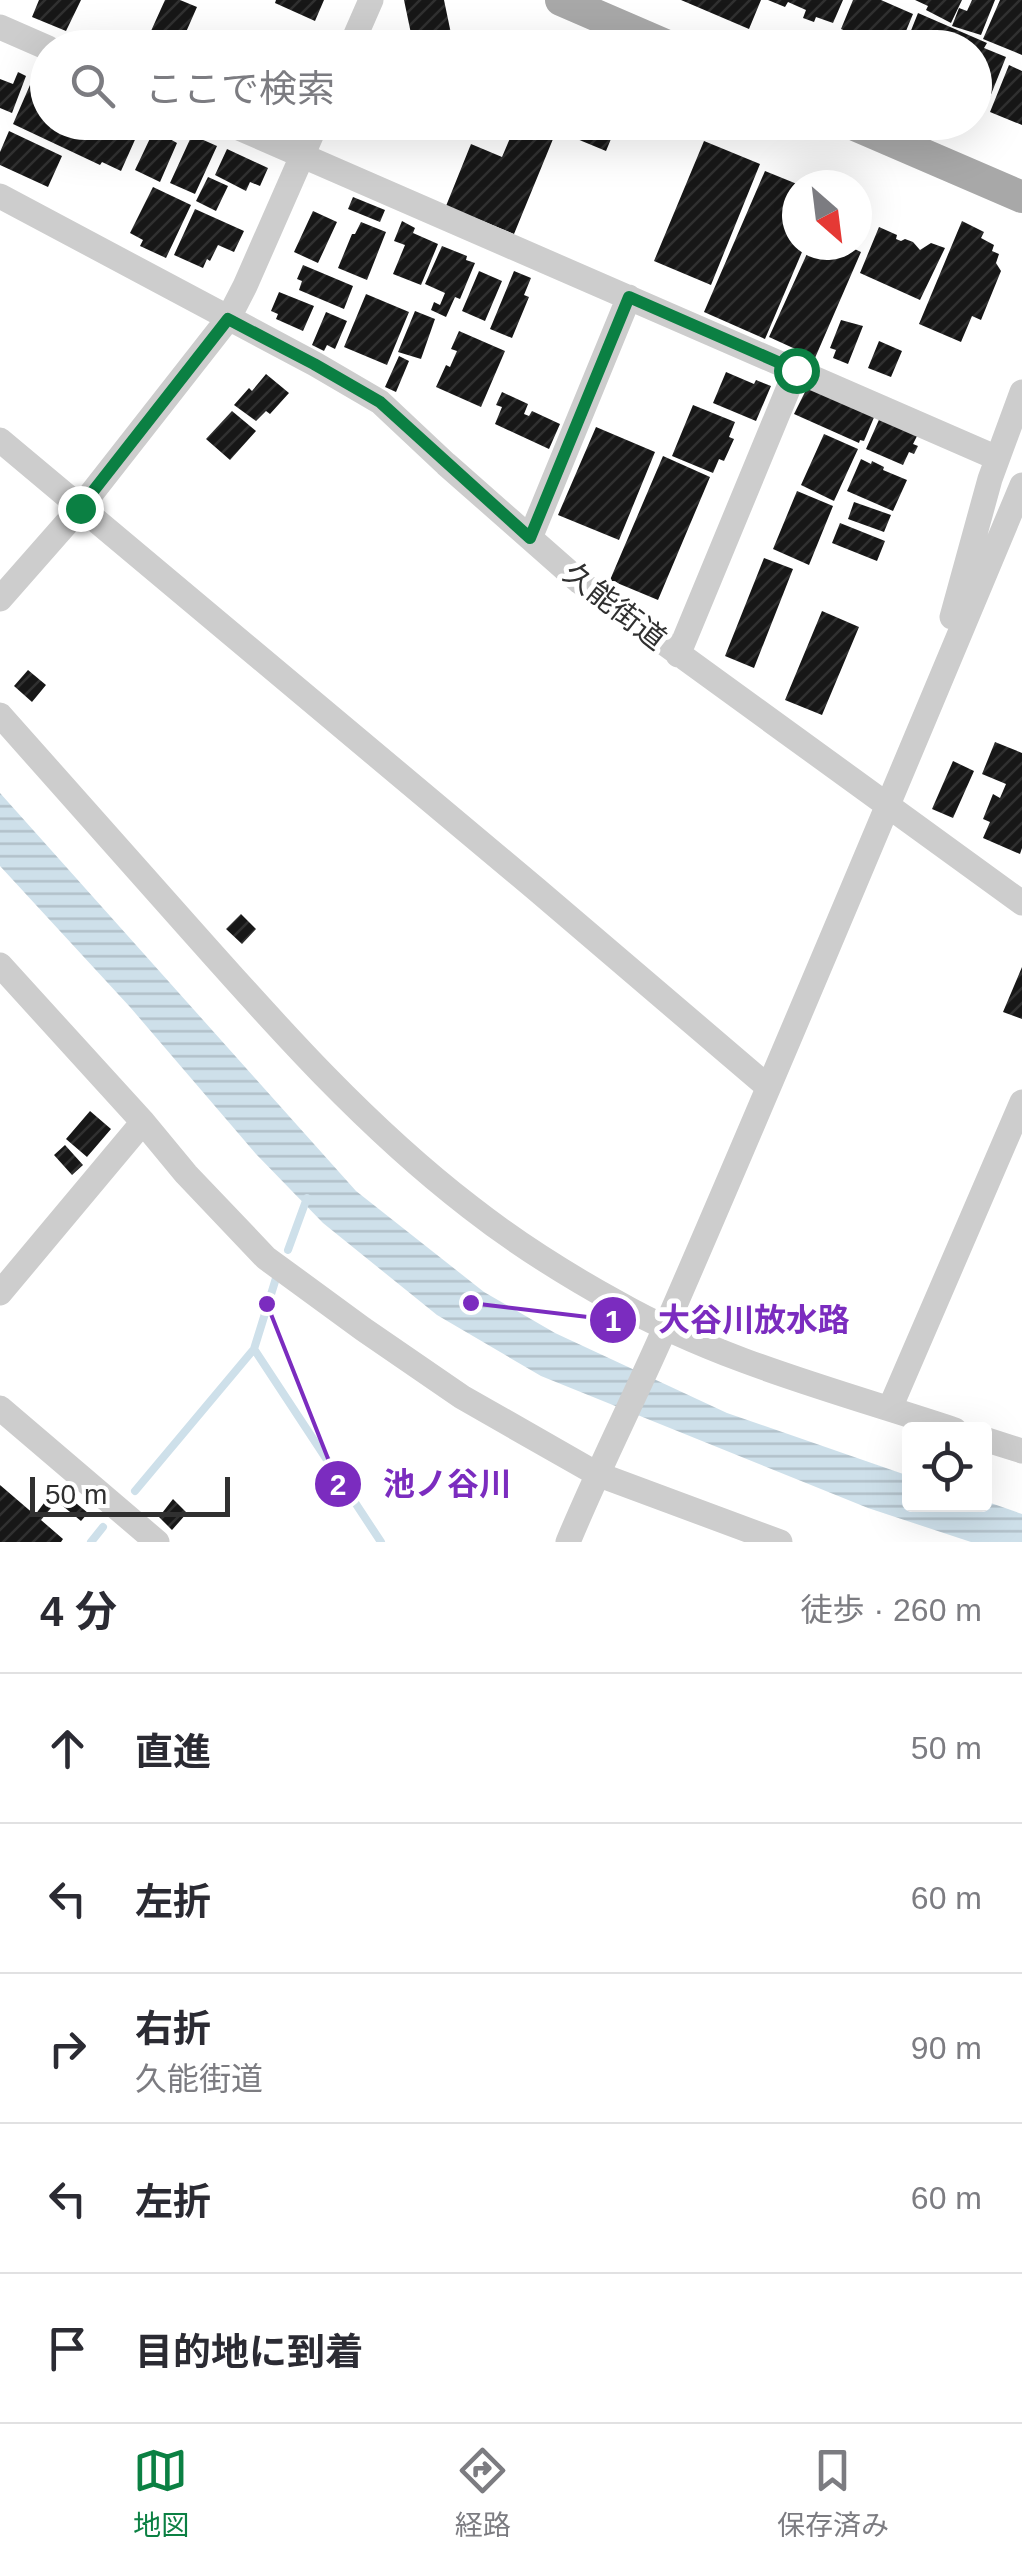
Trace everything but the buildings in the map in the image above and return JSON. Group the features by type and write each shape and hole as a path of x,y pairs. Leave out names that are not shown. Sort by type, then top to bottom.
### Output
{"main road":[{"path":"561,0 630,30"},
{"path":"890,140 1022,197"}],"street":[{"path":"358,30 371,0"},
{"path":"0,27 30,40"},
{"path":"267,140 998,458"},
{"path":"0,599 80,508 228,319 309,140"},
{"name":"久能街道","path":"0,196 380,402 580,582 1022,903"},
{"path":"530,538 629,297"},
{"path":"678,655 796,370"},
{"path":"928,709 998,458 1022,392"},
{"path":"0,440 768,1087"},
{"path":"568,1542 663,1332 1022,485"},
{"path":"0,716 322,1073 391,1140 468,1206 531,1252 663,1332 931,1422"},
{"path":"0,964 266,1258 462,1397 596,1474 780,1542"},
{"path":"890,1408 1022,1102"},
{"path":"0,1293 143,1122"},
{"path":"0,1408 158,1542"},
{"path":"992,1442 1022,1452"}],"water":[{"path":"0,793 356,1191 484,1292 555,1333 727,1413 902,1474 902,1512 992,1512 992,1503 1022,1514 1022,1542 971,1542 868,1508 541,1376 437,1315 323,1223 256,1154 130,1007 0,866"}],"waterway":[{"path":"288,1250 307,1198"},
{"path":"135,1491 254,1349 277,1275"},
{"path":"254,1349 381,1542"},
{"path":"91,1542 103,1527"}],"place":[{"name":"大谷川放水路","path":"471,1303"},
{"name":"池ノ谷川","path":"267,1304"}],"route":[{"path":"80,508 228,319 380,402 530,538 629,297 796,370"}]}
